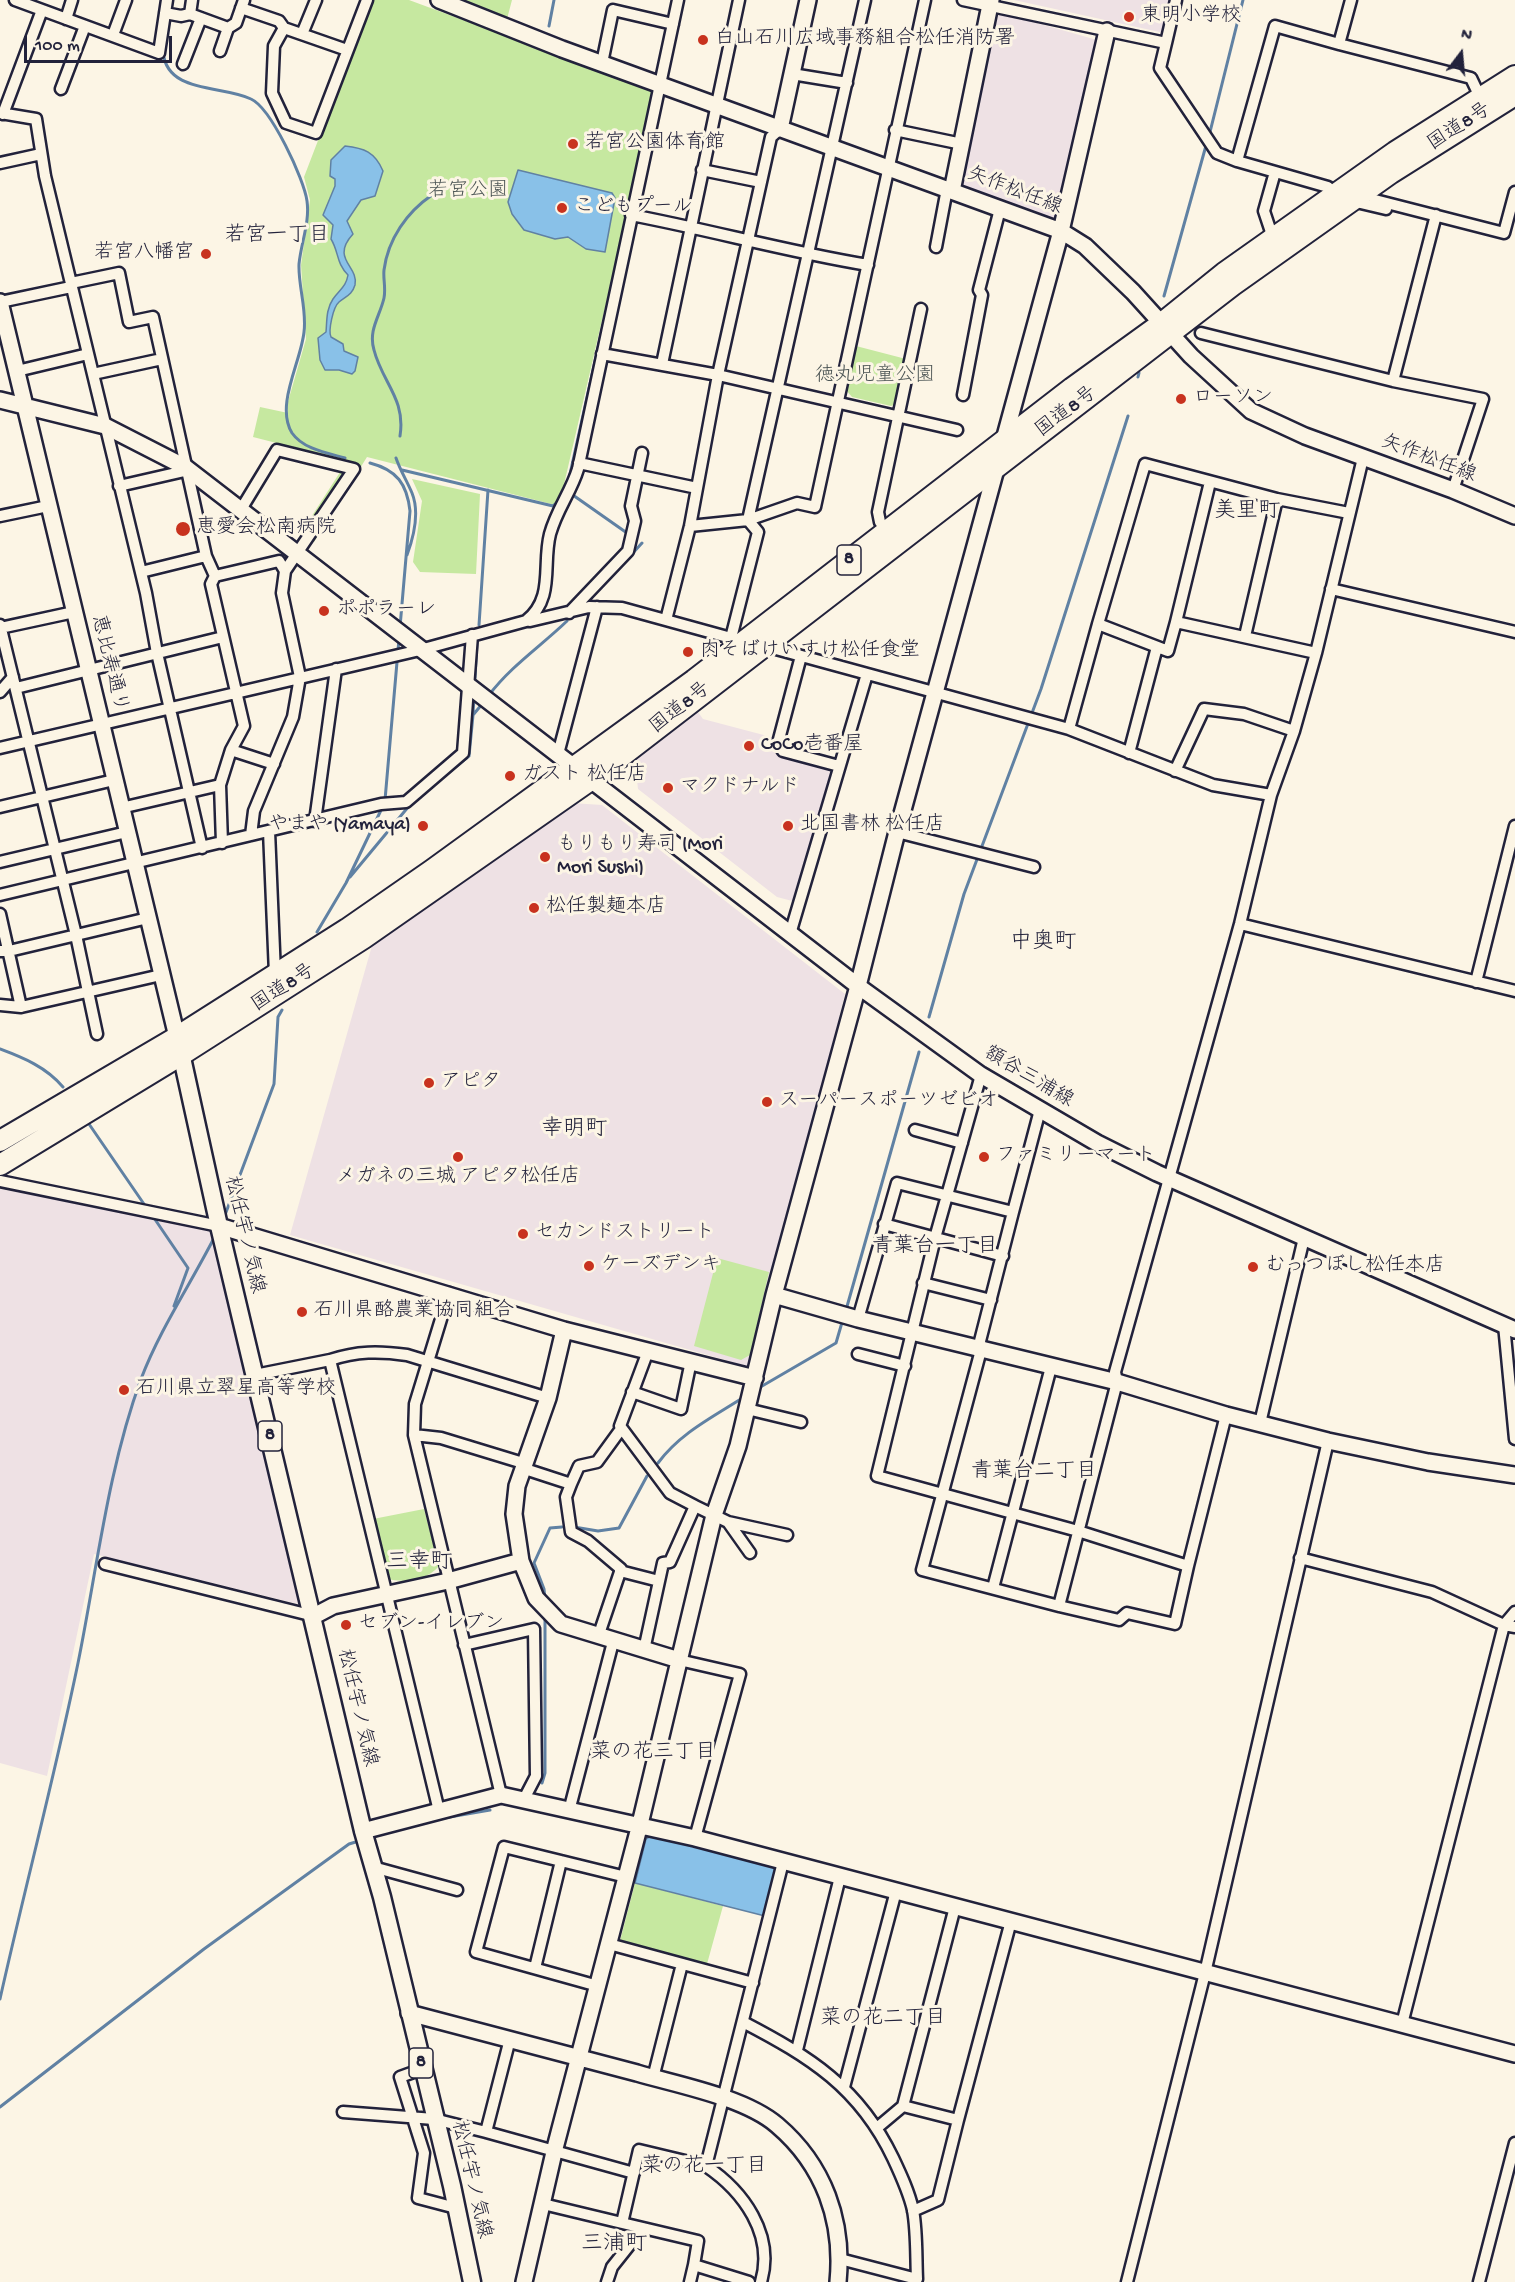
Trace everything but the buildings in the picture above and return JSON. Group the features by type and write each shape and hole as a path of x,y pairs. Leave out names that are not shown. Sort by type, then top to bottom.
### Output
{"highway":[{"path":"1484,94 1515,67"},
{"name":"国道8号","path":"0,1141 179,1046 364,938 592,779 997,466 1273,238 1367,171 1515,76"},
{"name":"国道8号","path":"0,1165 179,1046 275,974 347,929 575,768 734,642 887,531 1002,442 1478,115 1515,94"}],"main road":[{"name":"松任宇ノ気線","path":"179,1046 219,1226 472,2282"}],"street":[{"path":"17,0 159,53 168,13 167,0"},
{"path":"66,19 72,0"},
{"path":"113,35 126,0"},
{"path":"190,14 192,0"},
{"path":"302,34 316,0"},
{"path":"284,28 274,46 272,93 286,123 316,133 367,0"},
{"path":"526,621 539,611 544,595 549,536 561,503 573,485 579,463 678,0"},
{"path":"662,364 739,0"},
{"path":"666,620 690,526 718,375 771,137 780,129 808,0"},
{"path":"748,520 865,0"},
{"path":"690,526 748,520 797,503 815,507 890,170 895,130 925,0"},
{"path":"963,0 991,3 1166,43"},
{"path":"1176,0 1160,68 1217,153 1328,187"},
{"path":"1339,44 1351,0"},
{"name":"矢作松任線","path":"446,1 716,106 1061,231 1085,246 1191,356 1251,411 1363,458 1453,490 1515,516"},
{"path":"936,247 962,144 991,3"},
{"path":"220,51 228,28 236,23 243,4 279,21 284,28 347,50"},
{"path":"42,10 1,113 36,119 41,154 141,572 157,653 202,848"},
{"path":"602,63 613,10 673,24"},
{"path":"168,13 181,16 190,14 228,28"},
{"path":"183,64 201,18"},
{"path":"61,89 85,26"},
{"path":"1237,161 1275,26 1472,78 1484,94"},
{"path":"524,2282 554,2152 640,1824 714,1515 738,1446 774,1295 858,986 897,832 1061,231 1107,31"},
{"path":"792,74 847,83"},
{"path":"895,130 962,144"},
{"path":"0,163 41,154"},
{"path":"702,170 761,182"},
{"path":"1273,238 1264,211 1275,172"},
{"path":"1375,200 1504,233 1515,192"},
{"path":"1352,201 1406,213 1416,210"},
{"path":"963,394 982,295 979,290 1000,209"},
{"path":"631,215 868,266"},
{"path":"1393,381 1436,215"},
{"path":"0,304 119,273 129,322 153,317 189,470 206,556 215,576"},
{"name":"恵比寿通り","path":"0,304 179,1046"},
{"path":"887,531 880,522 878,512 921,309"},
{"path":"1201,333 1393,381 1483,399 1453,490"},
{"path":"17,370 88,354"},
{"path":"602,354 718,375 957,430"},
{"path":"93,375 162,359"},
{"name":"額谷三浦線","path":"0,400 105,426 189,470 858,986 981,1075 1097,1143 1170,1179 1509,1328"},
{"path":"240,511 277,450 354,469 285,571 282,593 300,677 293,717 254,811 250,835"},
{"path":"568,613 628,552 635,521 631,506 642,453"},
{"path":"1059,1606 1117,1382 1115,1372 1240,924 1271,795 1294,731 1316,653 1363,458"},
{"path":"579,463 697,488"},
{"path":"1069,729 1145,464 1277,499 1349,513"},
{"path":"119,486 189,470"},
{"path":"1098,624 1168,651 1210,482"},
{"path":"1245,636 1277,499"},
{"path":"0,516 48,506"},
{"path":"0,748 420,650 526,621 597,607 622,608 734,642 758,532 748,520"},
{"path":"141,572 206,556"},
{"path":"215,576 279,561 285,571"},
{"path":"215,576 211,584 243,726 231,750 220,785 222,843"},
{"path":"1331,590 1515,632"},
{"path":"558,754 597,607"},
{"path":"74,612 0,627 76,935 97,1034"},
{"path":"1176,622 1316,653"},
{"path":"0,895 250,835 386,804 406,802 463,753 472,635"},
{"path":"0,692 14,682 89,671 223,637"},
{"path":"765,645 1069,729 1213,785 1271,795"},
{"path":"1129,753 1156,647"},
{"path":"801,656 778,743 783,751 839,766"},
{"path":"315,821 336,669"},
{"path":"790,934 867,674"},
{"path":"1175,771 1204,709 1244,714 1294,731"},
{"path":"231,750 274,764"},
{"path":"0,807 114,780"},
{"path":"121,807 220,785"},
{"path":"1476,982 1515,826"},
{"path":"269,831 275,974"},
{"path":"0,862 128,832"},
{"path":"897,832 1034,867"},
{"path":"0,914 4,951 21,1007"},
{"path":"4,951 148,918"},
{"path":"1240,924 1515,991"},
{"path":"0,1005 21,1007 161,975"},
{"path":"981,1075 946,1195 877,1476 1078,1531 1188,1566"},
{"path":"1040,1110 980,1341 981,1350 922,1570 1119,1620 1127,1613 1174,1624 1226,1415"},
{"path":"915,1130 962,1143"},
{"path":"0,1181 219,1226 449,1293 564,1330 691,1361 752,1392 801,1422"},
{"path":"850,1317 897,1182 1013,1212"},
{"path":"884,1224 1003,1256"},
{"path":"1260,1423 1304,1238"},
{"path":"924,1282 991,1300"},
{"path":"449,1293 416,1404 414,1435 501,1795"},
{"path":"774,1295 913,1333 1117,1382 1226,1415 1328,1441 1515,1475"},
{"path":"1509,1328 1515,1439"},
{"path":"564,1330 548,1398 523,1465 514,1514 521,1561 536,1598 543,1608 561,1624 613,1642 740,1674 695,1838"},
{"path":"255,1375 330,1360 353,1352 382,1351 428,1362 548,1398"},
{"path":"598,1637 621,1569 588,1540 571,1532 567,1497 579,1467 597,1462 621,1429 620,1426 648,1351"},
{"path":"858,1354 905,1366"},
{"path":"330,1360 439,1811"},
{"path":"632,1392 680,1414 691,1361"},
{"path":"993,1588 1051,1367"},
{"path":"621,1429 670,1493 728,1522 787,1535"},
{"path":"414,1435 441,1438 572,1484"},
{"path":"1126,2282 1205,1973 1328,1441"},
{"path":"644,1650 663,1563 670,1562 695,1506"},
{"path":"728,1522 750,1553"},
{"path":"1300,1558 1432,1592 1509,1626"},
{"path":"105,1564 314,1616 333,1606 448,1581 521,1561"},
{"path":"620,1571 659,1581"},
{"path":"1402,2024 1509,1626 1515,1612"},
{"path":"464,1645 534,1629 536,1776 523,1801"},
{"path":"569,1811 613,1642"},
{"path":"365,1837 439,1811 501,1795 695,1838 1515,2054"},
{"path":"598,1986 476,1952 504,1847 626,1877"},
{"path":"535,1968 561,1861"},
{"path":"706,2166 783,1862"},
{"path":"373,1867 457,1890"},
{"path":"796,2050 840,1876"},
{"path":"844,2086 896,1891"},
{"path":"878,2127 903,2106 955,1907"},
{"path":"913,2211 938,2200 1011,1922"},
{"path":"609,1944 753,1983"},
{"path":"653,2078 682,1964"},
{"path":"409,2013 724,2097 776,2124 812,2161 833,2204 840,2259 838,2282"},
{"path":"743,2022 796,2050 844,2086 878,2127 905,2183 913,2211 917,2279 840,2259"},
{"path":"486,2132 510,2039"},
{"path":"422,2069 400,2077 424,2153 418,2198 456,2208"},
{"path":"903,2106 958,2120"},
{"path":"343,2112 434,2119 634,2173"},
{"path":"1479,2282 1515,2143"},
{"path":"424,2153 442,2150"},
{"path":"622,2223 639,2150 706,2166 721,2176 748,2204 762,2241 765,2271 761,2282"},
{"path":"543,2204 698,2241 690,2282"},
{"path":"607,2282 612,2267 643,2228"},
{"path":"694,2265 749,2282"}],"shaded area":[{"name":"東明小学校","path":"1014,0 1172,0 1164,33"},
{"path":"1002,13 1097,40 1054,220 953,181 998,16"},
{"path":"698,712 703,719 775,738 773,746 780,753 826,765 832,774 796,902 777,897 638,789 635,761"},
{"path":"571,803 602,805 845,994 752,1363 746,1366 290,1235 373,942"},
{"name":"石川県立翠星高等学校","path":"0,1189 209,1226 302,1605 94,1554 47,1776 0,1763"}],"green space":[{"name":"若宮公園","path":"372,0 409,0 655,91 559,506 367,457 314,542 299,536 344,466 339,459 253,437 260,407 288,413 287,405 306,339 301,265 310,200 304,177"},
{"path":"457,0 512,0 507,19"},
{"name":"徳丸児童公園","path":"856,346 906,359 896,404 891,406 852,397 846,390"},
{"path":"412,479 480,494 476,574 420,572 413,562 422,501"},
{"path":"717,1258 769,1272 750,1355 741,1360 694,1346"},
{"path":"424,1509 439,1566 429,1574 416,1579 402,1581 388,1579 373,1519"},
{"path":"635,1883 723,1906 707,1964 620,1941"}],"water":[{"path":"345,146 368,152 376,159 383,171 375,196 361,200 347,221 353,234 344,250 355,278 355,285 337,305 331,325 331,337 343,344 344,351 358,357 355,371 352,374 339,370 325,370 320,360 318,338 326,332 329,307 348,275 341,266 331,239 333,225 323,215 335,186 335,179 330,176 331,160"},
{"name":"こどもプール","path":"518,170 612,193 615,198 605,252 586,249 568,237 555,239 524,230 512,214 508,202"},
{"path":"654,1834 774,1866 777,1870 765,1916 635,1883 646,1839"}],"waterway":[{"path":"549,26 554,0"},
{"path":"1209,136 1243,0"},
{"path":"163,52 167,66 174,75 185,82 239,95 259,105 277,129 293,161 305,191 308,209 299,264 304,332 290,383 286,410 288,422 292,433 302,443 316,450 345,458"},
{"path":"1164,296 1207,142"},
{"path":"400,436 400,411 378,361 372,336 384,298 384,270 394,237 407,218 432,195"},
{"path":"568,483 603,325"},
{"path":"1138,377 1139,373"},
{"path":"929,1017 964,894 1041,689 1128,416"},
{"path":"396,458 412,493 416,508 414,532 407,555"},
{"path":"370,463 394,474 403,486 409,501 400,627"},
{"path":"402,470 553,506 559,501"},
{"path":"479,625 488,490"},
{"path":"570,493 627,533"},
{"path":"631,555 642,543"},
{"path":"489,695 516,665 567,621"},
{"path":"385,800 399,639"},
{"path":"475,678 477,643"},
{"path":"473,713 474,699"},
{"path":"432,786 469,756 473,715 483,703"},
{"path":"317,932 346,883 383,806"},
{"path":"350,877 409,806"},
{"path":"225,1215 274,1084 278,1017 282,1010"},
{"path":"0,1049 42,1069 63,1087"},
{"path":"846,1310 919,1052"},
{"path":"89,1124 146,1207"},
{"path":"152,1215 188,1268 174,1306"},
{"path":"0,1999 69,1705 120,1448 141,1379 157,1342 214,1238"},
{"path":"757,1389 836,1343 843,1319"},
{"path":"658,1463 687,1434 744,1397"},
{"path":"574,1527 598,1531 619,1528 647,1476"},
{"path":"545,1599 544,1589 534,1563 550,1528 562,1527"},
{"path":"542,1783 545,1773 545,1615"},
{"path":"438,1819 490,1810"},
{"path":"0,2107 204,1949 349,1844 359,1841"}],"place":[{"name":"東明小学校","path":"1129,17"},
{"name":"白山石川広域事務組合松任消防署","path":"703,40"},
{"name":"若宮公園体育館","path":"573,144"},
{"name":"こどもプール","path":"562,208"},
{"name":"若宮八幡宮","path":"206,254"},
{"name":"ローソン","path":"1181,399"},
{"name":"恵愛会松南病院","path":"183,529"},
{"name":"ポポラーレ","path":"324,611"},
{"name":"肉そばけいすけ松任食堂","path":"688,652"},
{"name":"CoCo壱番屋","path":"749,746"},
{"name":"ガスト 松任店","path":"510,776"},
{"name":"マクドナルド","path":"668,788"},
{"name":"やまや (Yamaya)","path":"423,826"},
{"name":"北国書林 松任店","path":"788,826"},
{"name":"もりもり寿司 (Mori Mori Sushi)","path":"545,857"},
{"name":"松任製麺本店","path":"534,908"},
{"name":"アピタ","path":"429,1083"},
{"name":"スーパースポーツゼビオ","path":"767,1102"},
{"name":"メガネの三城 アピタ松任店","path":"458,1157"},
{"name":"ファミリーマート","path":"984,1157"},
{"name":"セカンドストリート","path":"523,1234"},
{"name":"ケーズデンキ","path":"589,1266"},
{"name":"むっつぼし松任本店","path":"1253,1267"},
{"name":"石川県酪農業協同組合","path":"302,1312"},
{"name":"石川県立翠星高等学校","path":"124,1390"},
{"name":"セブン-イレブン","path":"346,1625"}],"district":[{"name":"若宮一丁目","path":"277,237"},
{"name":"美里町","path":"1247,513"},
{"name":"中奥町","path":"1043,944"},
{"name":"幸明町","path":"574,1131"},
{"name":"青葉台一丁目","path":"935,1248"},
{"name":"青葉台二丁目","path":"1034,1473"},
{"name":"三幸町","path":"419,1564"},
{"name":"菜の花三丁目","path":"653,1754"},
{"name":"菜の花二丁目","path":"883,2020"},
{"name":"菜の花一丁目","path":"704,2168"},
{"name":"三浦町","path":"614,2246"}]}
